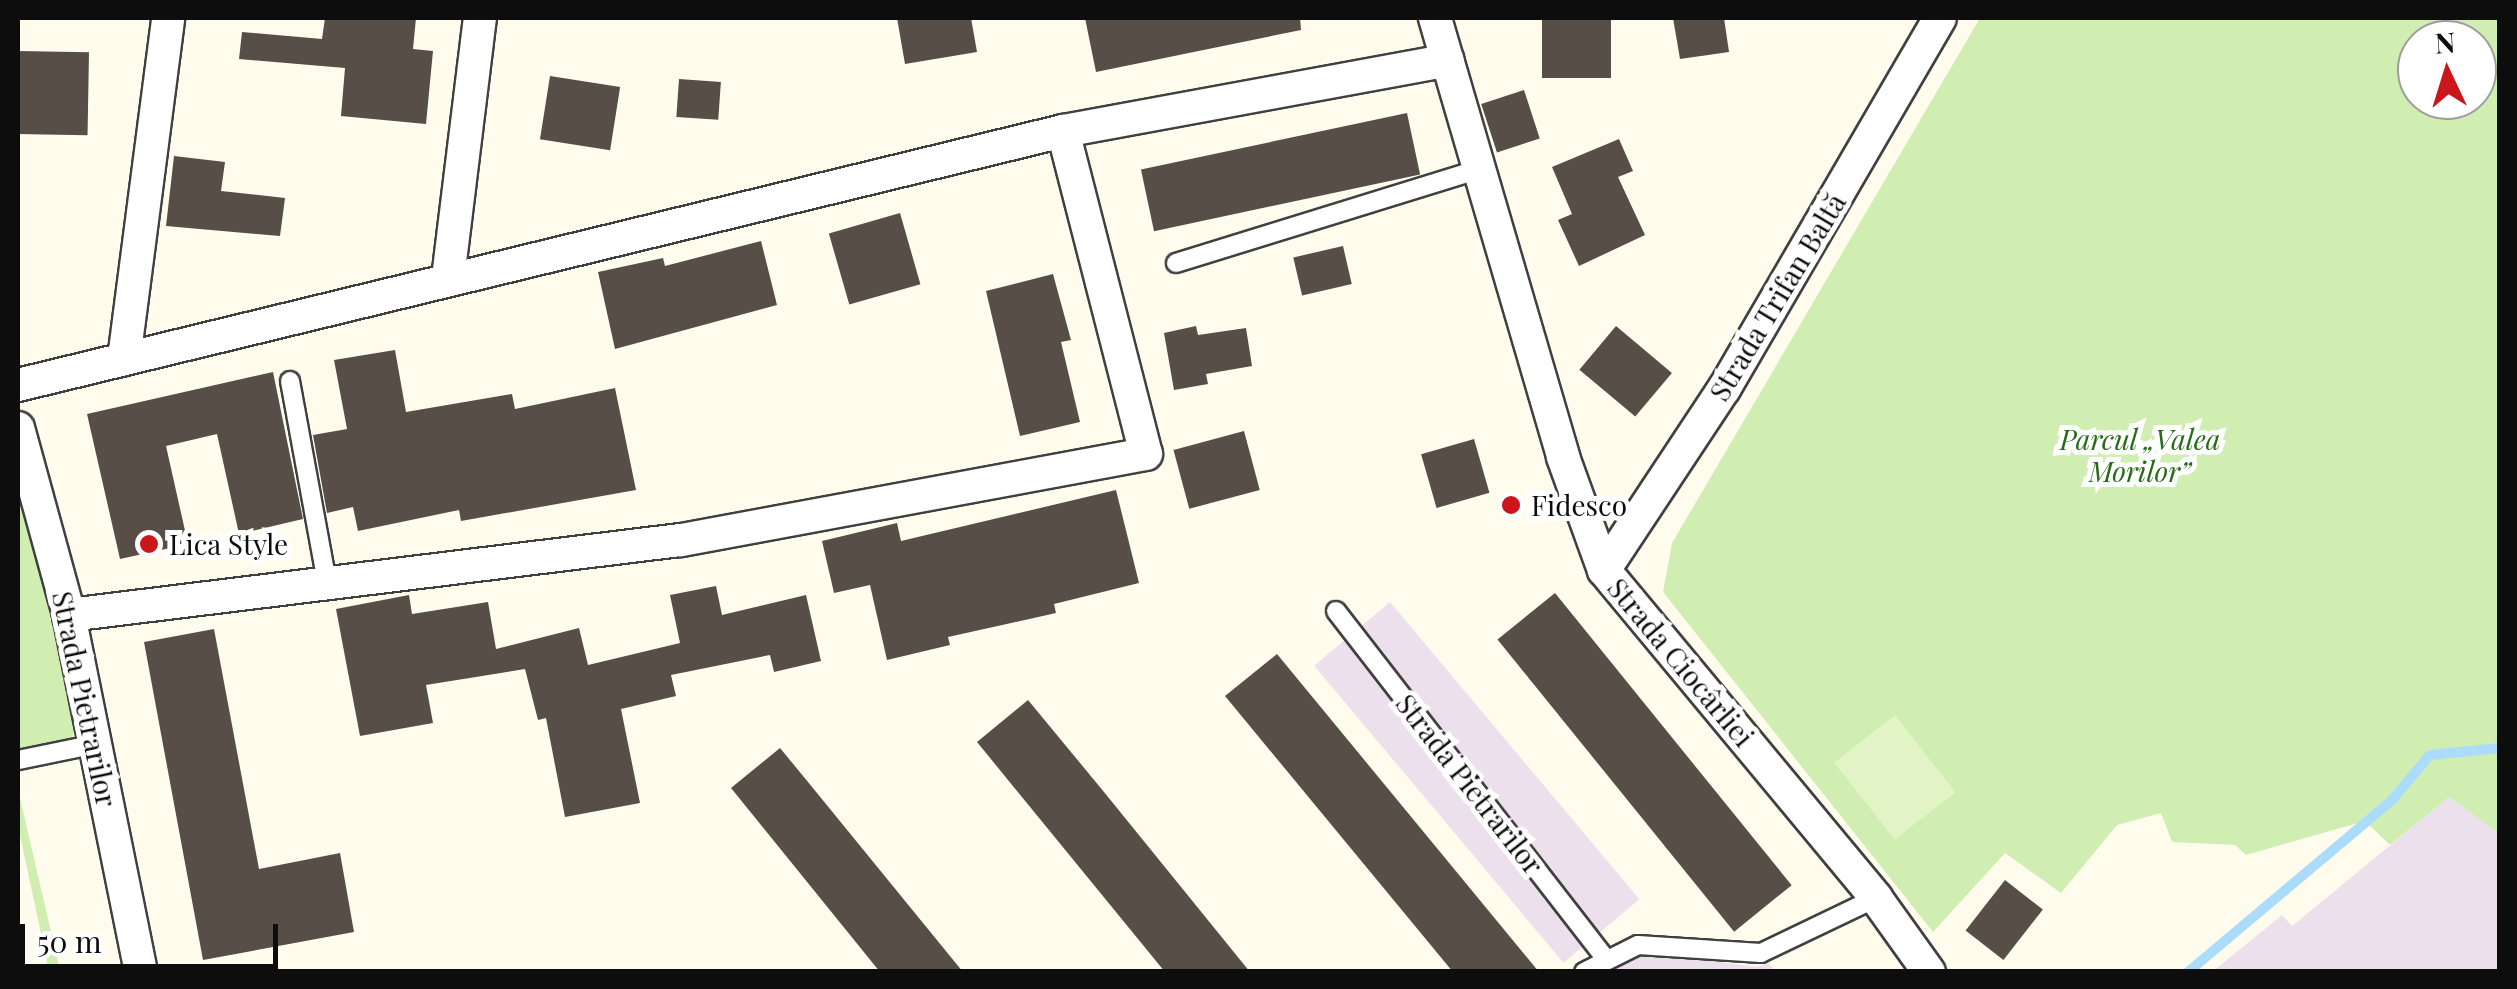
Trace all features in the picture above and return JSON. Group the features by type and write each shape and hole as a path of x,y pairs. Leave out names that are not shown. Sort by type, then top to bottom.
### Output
{"street":[{"path":"124,360 168,18"},
{"path":"448,278 480,18"},
{"name":"Strada Ciocârliei","path":"1436,18 1568,471 1604,570 1876,898 1929,972"},
{"name":"Strada Trifan Baltă","path":"1604,570 1724,389 1940,18"},
{"path":"18,385 1063,131 1448,60"},
{"path":"70,614 680,540 1146,454 1063,131"},
{"name":"Strada Pietrarilor","path":"18,428 70,614 141,972"}],"lane":[{"path":"1176,264 1480,169"},
{"path":"290,381 328,583"},
{"name":"Strada Pietrarilor","path":"1336,611 1604,957"},
{"path":"18,760 96,744"},
{"path":"1584,972 1604,957 1638,946 1684,944 1762,953 1876,898"}],"shaded area":[{"path":"1390,602 1639,899 1564,963 1314,666"},
{"path":"2449,797 2499,834 2499,971 2212,972 2282,915 2292,926"},
{"path":"1650,952 1756,967 1769,963 1775,971 1614,972 1630,957"}],"green space":[{"name":"Parcul „Valea Morilor”","path":"1980,18 2499,18 2499,834 2449,797 2390,845 2365,821 2246,855 2235,845 2172,842 2161,813 2117,825 2061,893 2005,853 1933,932 1663,592 1672,543"},
{"path":"18,490 77,721 72,738 18,753"},
{"path":"1895,715 1955,792 1895,840 1834,762"},
{"path":"18,789 60,971 49,971 18,826"}],"building":[{"path":"325,18 416,18 413,49 433,51 426,124 341,116 345,68 239,59 242,32 322,39"},
{"path":"897,18 971,18 977,52 905,64"},
{"path":"1085,18 1300,18 1301,30 1096,72"},
{"path":"1542,18 1611,18 1611,78 1542,78"},
{"path":"1673,18 1724,18 1729,52 1680,59"},
{"path":"18,51 89,52 88,135 18,134"},
{"path":"550,76 620,87 610,150 540,139"},
{"path":"679,79 721,82 718,120 676,117"},
{"path":"1524,90 1540,139 1497,152 1481,104"},
{"path":"1407,113 1420,175 1154,231 1141,170"},
{"path":"1619,139 1633,171 1618,177 1645,235 1579,266 1558,220 1572,214 1552,167"},
{"path":"174,156 225,162 221,191 285,198 280,236 166,226"},
{"path":"900,213 920,284 849,305 829,233"},
{"path":"761,241 777,305 615,349 598,272 663,258 665,266"},
{"path":"1343,246 1352,284 1302,295 1293,257"},
{"path":"1053,274 1071,340 1061,342 1080,422 1020,436 986,291"},
{"path":"1196,326 1198,335 1246,328 1252,366 1206,374 1208,384 1174,390 1164,333"},
{"path":"1616,326 1672,373 1635,417 1579,370"},
{"path":"395,350 406,412 512,394 515,409 615,388 636,490 461,521 459,510 358,531 353,507 327,513 313,435 347,429 334,360"},
{"path":"273,372 303,519 239,534 217,434 166,446 188,544 120,559 87,414"},
{"path":"1244,431 1260,490 1189,509 1173,450"},
{"path":"1474,439 1489,493 1437,508 1421,454"},
{"path":"1116,490 1139,583 1054,604 1056,613 948,637 950,645 887,660 870,585 834,593 822,541 897,523 901,541"},
{"path":"716,586 722,615 806,595 821,661 774,672 770,655 671,675 676,696 621,709 640,803 565,817 546,718 538,720 525,669 426,685 433,723 360,736 336,609 409,595 412,614 488,602 496,649 579,628 588,665 680,643 670,595"},
{"path":"1555,593 1792,885 1734,932 1497,640"},
{"path":"214,629 259,869 340,853 354,932 203,960 144,642"},
{"path":"1277,654 1539,972 1453,972 1225,696"},
{"path":"1028,700 1250,972 1165,972 977,742"},
{"path":"780,748 963,972 880,972 731,788"},
{"path":"2005,880 2043,910 2003,960 1966,930"}],"waterway":[{"path":"2188,972 2392,800 2430,755 2500,748"}],"place":[{"name":"Fidesco","path":"1511,505"},
{"name":"Lica Style","path":"149,544"}]}
